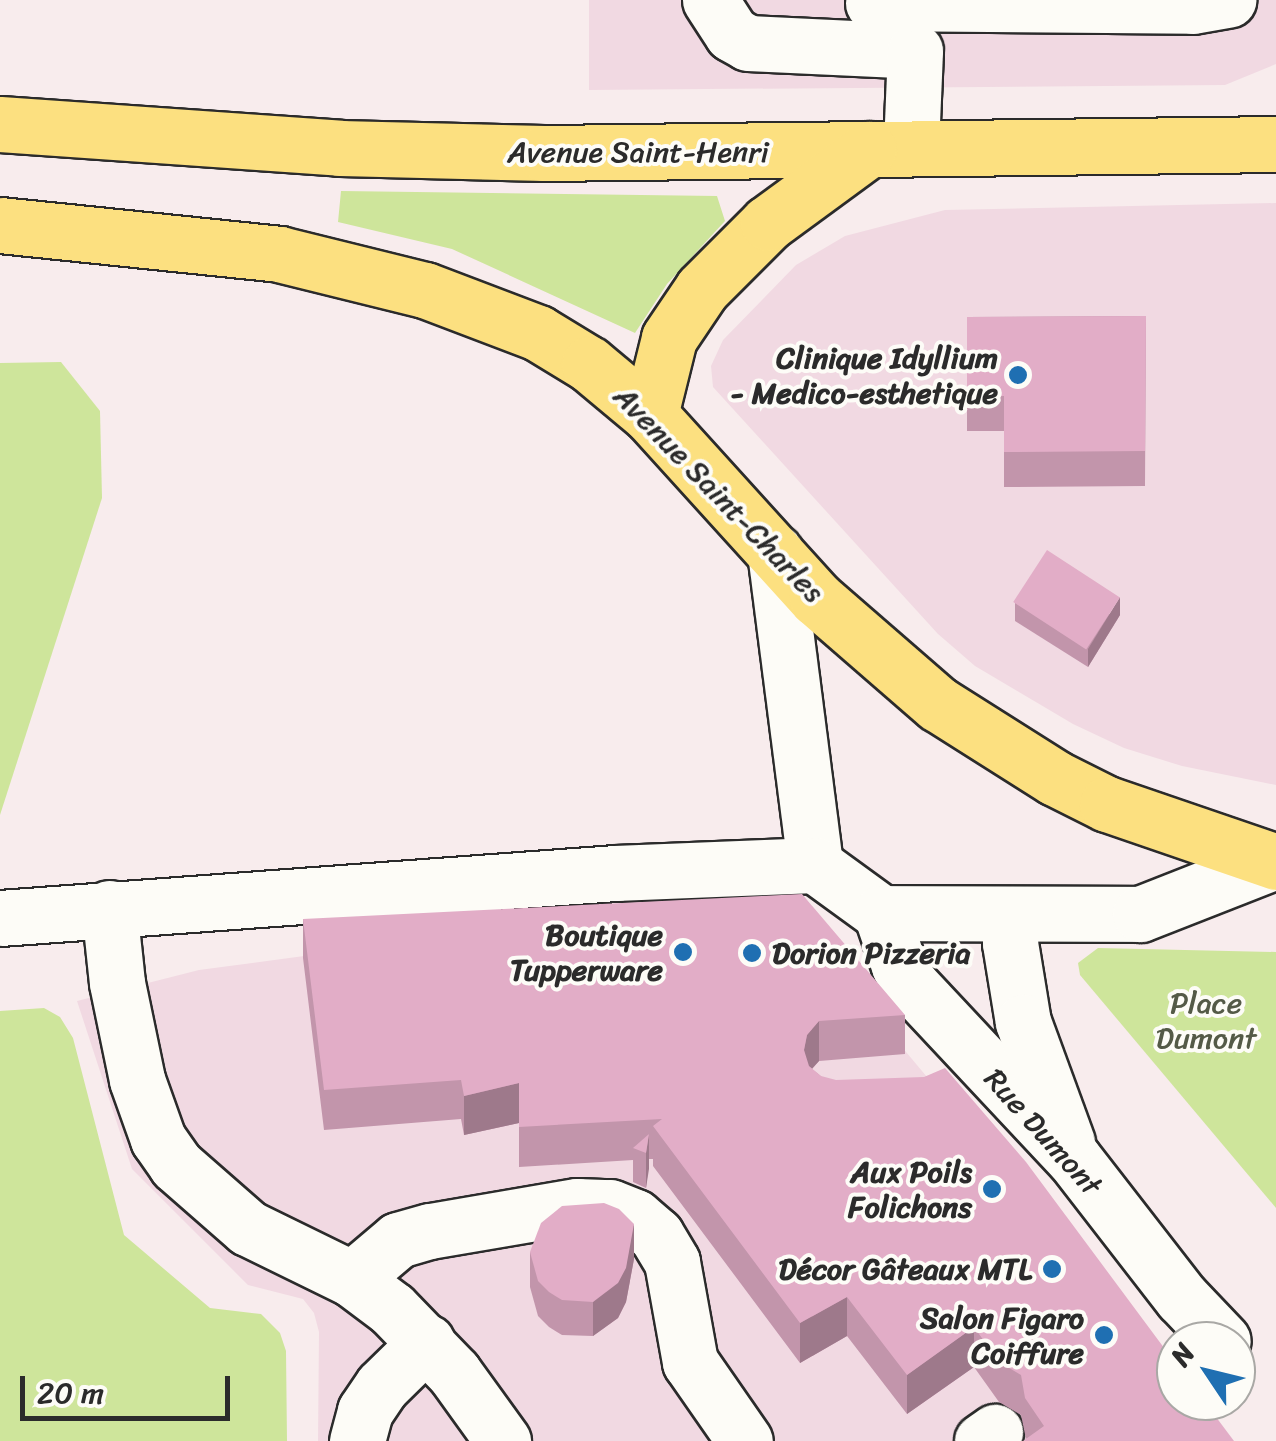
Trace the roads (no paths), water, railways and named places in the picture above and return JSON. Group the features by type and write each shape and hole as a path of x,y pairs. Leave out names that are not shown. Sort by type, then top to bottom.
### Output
{"main road":[{"name":"Avenue Saint-Henri","path":"0,124 431,151 649,154 1276,144"},
{"path":"650,415 669,338 702,289 768,222 890,148"},
{"name":"Avenue Saint-Charles","path":"0,226 280,254 425,290 538,333 590,364 650,415 817,599 938,704 1003,747 1107,804 1274,862"}],"street":[{"path":"710,0 732,34 748,43 914,50 890,148"},
{"path":"873,4 1193,6 1228,0"},
{"path":"775,552 816,865"},
{"name":"Avenue Saint-Charles","path":"881,912 1140,914 1274,862"},
{"path":"0,918 615,873 816,865 881,912"},
{"path":"110,908 117,983 137,1080 158,1139 176,1165 248,1228 352,1279 427,1342 503,1441"},
{"name":"Rue Dumont","path":"881,912 899,966 949,1062 1074,1158 1182,1298 1205,1321"},
{"path":"1012,914 1010,942 1024,1022 1074,1158"},
{"path":"352,1279 378,1253 414,1236 576,1206 610,1207 635,1217 656,1236 672,1262 690,1362 745,1441"},
{"path":"357,1441 364,1411 382,1386 427,1342"}],"place":[{"name":"Clinique Idyllium - Medico-esthetique","path":"1018,375"},
{"name":"Boutique Tupperware","path":"683,952"},
{"name":"Dorion Pizzeria","path":"752,953"},
{"name":"Aux Poils Folichons","path":"992,1189"},
{"name":"Décor Gâteaux MTL","path":"1052,1269"},
{"name":"Salon Figaro Coiffure","path":"1104,1335"}],"park label":[{"name":"Place Dumont","path":"1206,1020"}]}
